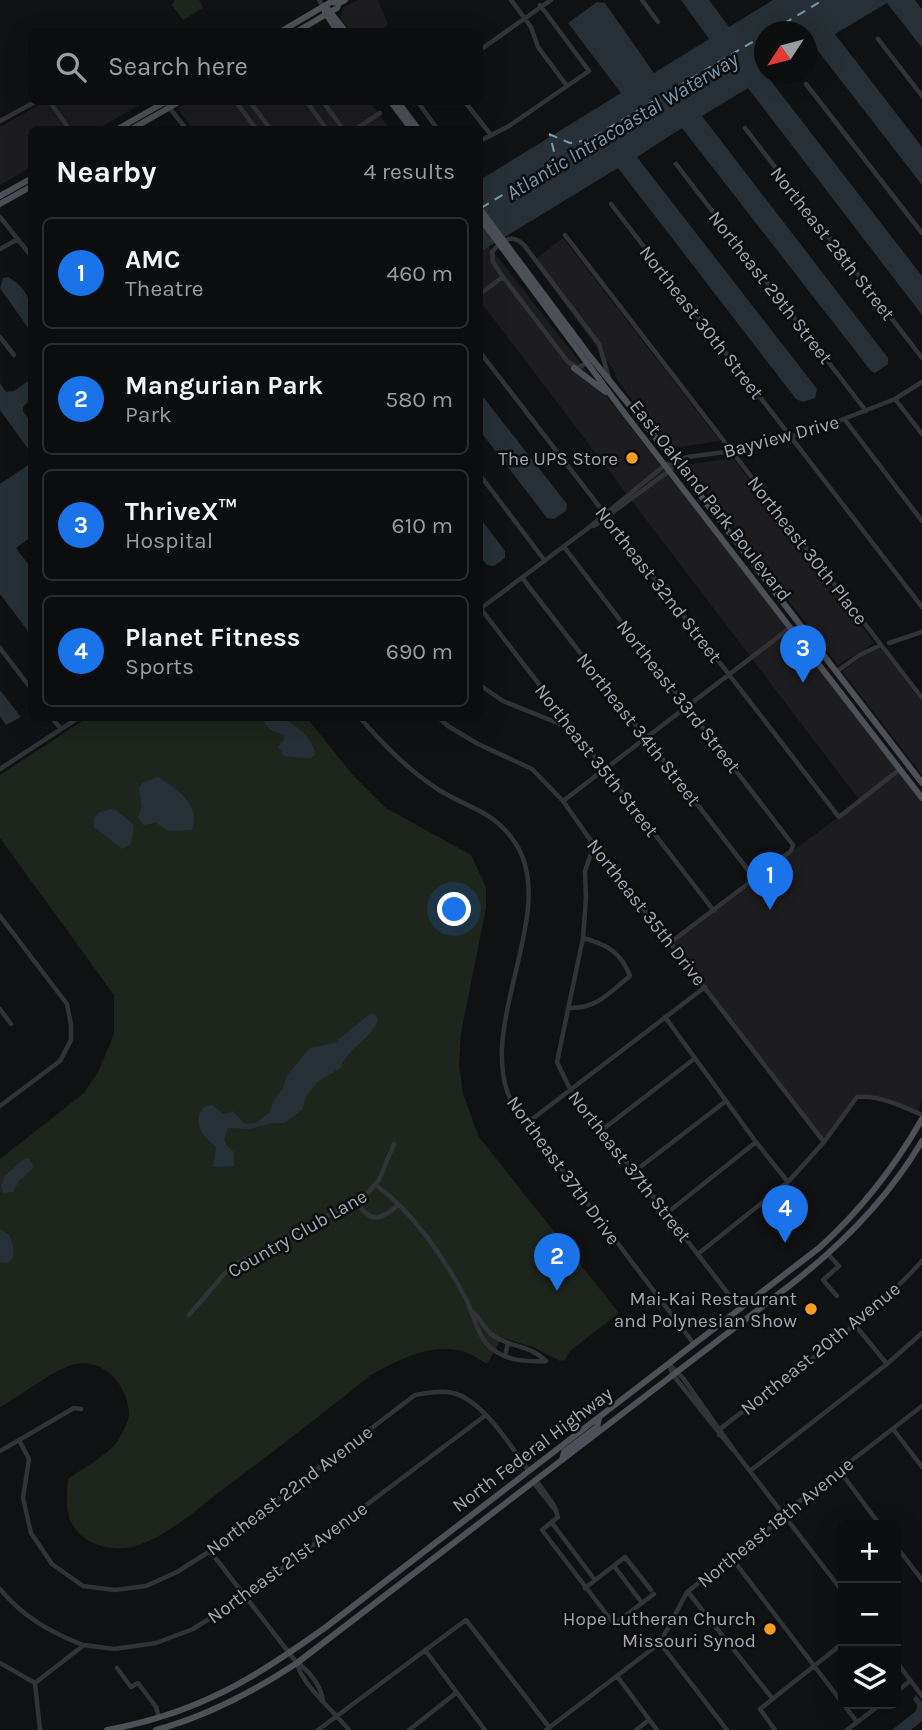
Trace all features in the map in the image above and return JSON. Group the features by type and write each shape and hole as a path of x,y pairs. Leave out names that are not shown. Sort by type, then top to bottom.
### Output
{"main road":[{"path":"286,28 321,3 342,1"},
{"path":"303,28 337,8 342,1"},
{"path":"321,3 336,28"},
{"path":"328,13 342,28"},
{"path":"124,126 165,105"},
{"path":"136,126 166,105"},
{"path":"393,105 409,126"},
{"path":"400,105 416,126"},
{"path":"0,196 28,180"},
{"path":"0,204 28,188"},
{"name":"East Oakland Park Boulevard","path":"483,213 590,360 622,410 922,799"},
{"name":"East Oakland Park Boulevard","path":"483,222 512,256"},
{"name":"East Oakland Park Boulevard","path":"590,360 675,463 922,783"},
{"path":"574,368 602,388 622,410"},
{"path":"788,625 798,622"},
{"path":"788,625 804,630"},
{"path":"892,759 904,759"},
{"path":"900,769 912,770"},
{"name":"North Federal Highway","path":"107,1730 159,1718 200,1704 243,1683 289,1654 755,1298 832,1236 879,1185 922,1117"},
{"name":"North Federal Highway","path":"156,1730 205,1713 249,1692 297,1663 737,1326 828,1254 887,1193 922,1142"},
{"path":"828,1254 833,1244 832,1236"},
{"path":"751,1315 755,1298"},
{"path":"737,1326 740,1309"},
{"path":"562,1460 564,1452 597,1427 598,1418"},
{"path":"523,1489 530,1475 529,1471"},
{"path":"465,1534 471,1515"},
{"path":"362,1613 360,1605 363,1598"}],"street":[{"path":"512,0 533,30 538,47 567,86"},
{"path":"483,48 542,3 551,0"},
{"path":"642,0 658,22"},
{"path":"483,139 519,120 589,71 542,3"},
{"path":"878,39 922,96"},
{"path":"806,84 922,233"},
{"path":"0,121 29,105"},
{"path":"52,105 67,126"},
{"path":"168,105 184,126"},
{"path":"238,105 254,126"},
{"path":"252,105 268,126"},
{"path":"309,105 324,126"},
{"path":"325,105 341,126"},
{"path":"420,105 435,126"},
{"path":"468,105 491,135"},
{"path":"360,126 380,113"},
{"name":"Northeast 28th Street","path":"745,128 922,358"},
{"name":"Northeast 29th Street","path":"676,164 866,411"},
{"name":"Northeast 30th Street","path":"611,204 922,607"},
{"path":"0,217 28,252"},
{"name":"Northeast 30th Place","path":"565,235 922,698"},
{"path":"600,346 596,356 581,368 574,368 503,277 491,258 492,252 502,242 513,237 524,245 600,346 604,367 613,385"},
{"path":"0,249 18,239"},
{"path":"483,292 503,277"},
{"path":"0,337 14,355"},
{"name":"Northeast 32nd Street","path":"483,356 839,817 900,769"},
{"name":"Bayview Drive","path":"483,607 675,463 687,457 732,451 792,438 895,399 922,382"},
{"path":"895,399 922,434"},
{"path":"845,420 922,521"},
{"path":"483,479 545,561"},
{"name":"Northeast 33rd Street","path":"564,547 793,845 792,852 755,879"},
{"name":"Northeast 34th Street","path":"523,579 755,879"},
{"name":"Northeast 35th Street","path":"483,611 713,911"},
{"path":"563,801 729,674 788,625"},
{"path":"889,643 922,632"},
{"path":"836,672 861,654 880,645"},
{"path":"0,648 28,685"},
{"path":"483,687 503,701 571,726"},
{"path":"54,721 61,729"},
{"path":"0,769 73,721"},
{"name":"Northeast 37th Drive","path":"363,721 409,769 441,791 484,811 502,826 517,845 526,869 530,896 505,1027 501,1067 505,1091 695,1344"},
{"name":"Northeast 35th Drive","path":"442,721 478,744 532,769 563,801 594,845 824,1142"},
{"name":"Northeast 37th Street","path":"594,845 585,871 583,938 557,1062 570,1089 740,1309"},
{"path":"671,942 755,879"},
{"path":"0,916 67,1004 71,1040 60,1061 0,1106"},
{"path":"569,1009 593,1006 630,976 625,962 604,943 583,938"},
{"path":"527,1123 705,987"},
{"path":"0,1011 11,1024"},
{"path":"666,1017 694,1059 788,1182"},
{"path":"602,1130 694,1059"},
{"path":"698,1254 788,1182 824,1142 855,1099 862,1096 878,1099 922,1117"},
{"path":"635,1171 726,1101"},
{"path":"667,1213 756,1142"},
{"name":"Country Club Lane","path":"189,1315 238,1262 357,1202 376,1185 394,1144"},
{"path":"376,1185 398,1205 446,1263 487,1344 505,1356 523,1362 547,1361 529,1348 508,1343 491,1333 472,1311"},
{"path":"357,1202 366,1214 376,1218 387,1214 398,1205"},
{"path":"828,1254 839,1266 823,1280 837,1296"},
{"name":"Northeast 20th Avenue","path":"720,1432 855,1325 901,1284 922,1261"},
{"path":"855,1325 887,1364"},
{"path":"750,1471 887,1364 922,1333"},
{"path":"505,1356 508,1343"},
{"path":"669,1364 838,1586"},
{"name":"Northeast 22nd Avenue","path":"20,1441 29,1459 23,1498 31,1533 52,1564 83,1586 115,1590 146,1586 177,1573 210,1551 415,1395 454,1393 472,1403 486,1415 529,1471"},
{"name":"Northeast 18th Avenue","path":"548,1729 660,1643 687,1592 922,1406"},
{"path":"0,1451 74,1408 81,1409"},
{"name":"Northeast 21st Avenue","path":"0,1589 17,1610 32,1620 58,1636 84,1645 114,1649 156,1643 193,1629 244,1597 486,1415"},
{"path":"893,1429 922,1467"},
{"path":"839,1471 876,1520"},
{"path":"534,1481 558,1517 542,1530 585,1588 614,1625 653,1592 627,1558 585,1588"},
{"path":"552,1523 596,1580"},
{"path":"210,1551 297,1663 298,1669 349,1730"},
{"path":"901,1553 922,1580"},
{"path":"731,1557 857,1722"},
{"path":"614,1566 642,1603"},
{"path":"687,1592 772,1698"},
{"path":"318,1730 466,1620 548,1729"},
{"path":"660,1643 727,1730"},
{"path":"35,1683 84,1645"},
{"path":"775,1730 760,1709 839,1646"},
{"path":"425,1650 485,1730"},
{"path":"1,1664 35,1683"},
{"path":"117,1668 131,1687 138,1683 156,1707 159,1718"},
{"path":"901,1668 922,1696"},
{"path":"617,1676 657,1730"},
{"path":"901,1688 910,1681"},
{"path":"35,1683 40,1730"},
{"path":"409,1730 456,1693"},
{"path":"200,1704 205,1713"},
{"path":"846,1730 874,1709"},
{"path":"636,1730 649,1720"}],"shaded area":[{"path":"175,0 199,0 203,8 183,20 172,5"},
{"path":"358,0 378,0 388,24 384,28 348,28 340,18 344,7"},
{"path":"39,105 140,105 102,126 28,126 28,169 0,185 0,127"},
{"path":"182,105 372,105 388,126 191,126 177,108"},
{"path":"563,238 720,441 673,448 665,444 533,261"},
{"path":"489,246 922,800 922,1100 917,1113 898,1104 858,1095 824,1142 671,941 860,801 483,305 483,250"},
{"path":"733,458 874,643 838,665 685,465"},
{"path":"880,648 922,702 922,775 842,671 865,654"},
{"path":"82,721 309,721 352,774 386,808 471,855 486,887 486,908 461,1033 459,1065 463,1094 479,1137 619,1313 570,1351 565,1360 560,1361 533,1347 502,1338 487,1364 469,1353 450,1349 415,1354 371,1375 179,1523 147,1542 127,1548 108,1548 90,1542 76,1530 68,1512 68,1479 112,1448 126,1425 128,1403 113,1376 96,1365 86,1363 68,1366 0,1407 0,1159 84,1093 98,1072 114,1034 114,995 0,838 0,775"}],"water":[{"name":"Atlantic Intracoastal Waterway","path":"681,0 709,0 729,27 773,0 915,0 922,9 922,48 887,3 835,34 922,147 922,185 817,50 817,21 754,21 754,84 773,84 922,276 922,315 748,88 702,116 888,358 888,364 875,373 871,371 682,128 637,157 817,389 815,398 803,402 796,399 618,168 483,250 483,178 621,93 568,23 597,2 605,3 654,73 709,39"},
{"path":"8,277 16,282 26,294 28,328 0,288 3,278"},
{"path":"28,381 28,402 23,411 28,418 28,449 0,410 0,383 6,392 14,391"},
{"path":"483,397 567,504 566,511 554,519 547,518 483,435"},
{"path":"28,465 28,539 16,548 28,564 28,631 0,594 0,484"},
{"path":"483,522 505,551 505,558 494,566 487,565 483,560"},
{"path":"0,690 21,717 6,725 0,716"},
{"path":"285,721 292,724 304,733 316,754 311,758 284,756 278,747 284,735 271,730 264,723"},
{"path":"157,777 172,786 190,805 194,821 192,830 169,831 156,823 143,825 138,817 142,807 139,789 142,783"},
{"path":"116,810 134,825 131,844 122,849 94,827 94,818 98,813"},
{"path":"371,1013 376,1015 378,1020 371,1033 348,1055 341,1068 317,1082 306,1097 302,1110 284,1123 250,1129 228,1128 224,1139 234,1152 234,1166 213,1167 216,1147 203,1134 199,1124 200,1113 204,1107 212,1105 224,1114 233,1111 245,1124 256,1123 269,1113 287,1076 310,1048 334,1043"},
{"path":"29,1158 32,1169 19,1181 13,1192 3,1193 1,1185 5,1175"},
{"path":"0,1229 8,1234 13,1244 13,1258 8,1263 0,1262"},
{"path":"916,1695 922,1702 922,1721 911,1730 892,1730 916,1711 917,1705 913,1699"}],"ferry route":[{"path":"788,21 823,0"},
{"path":"549,134 570,143 589,140 754,41"},
{"path":"483,207 547,168 555,156 550,135"}],"place":[{"name":"The UPS Store","path":"632,458"},
{"name":"ThriveX™","path":"803,683"},
{"name":"AMC","path":"770,910"},
{"name":"Planet Fitness","path":"785,1243"},
{"name":"Mangurian Park","path":"557,1291"},
{"name":"Mai-Kai Restaurant and Polynesian Show","path":"811,1309"},
{"name":"Hope Lutheran Church Missouri Synod","path":"770,1629"}]}
